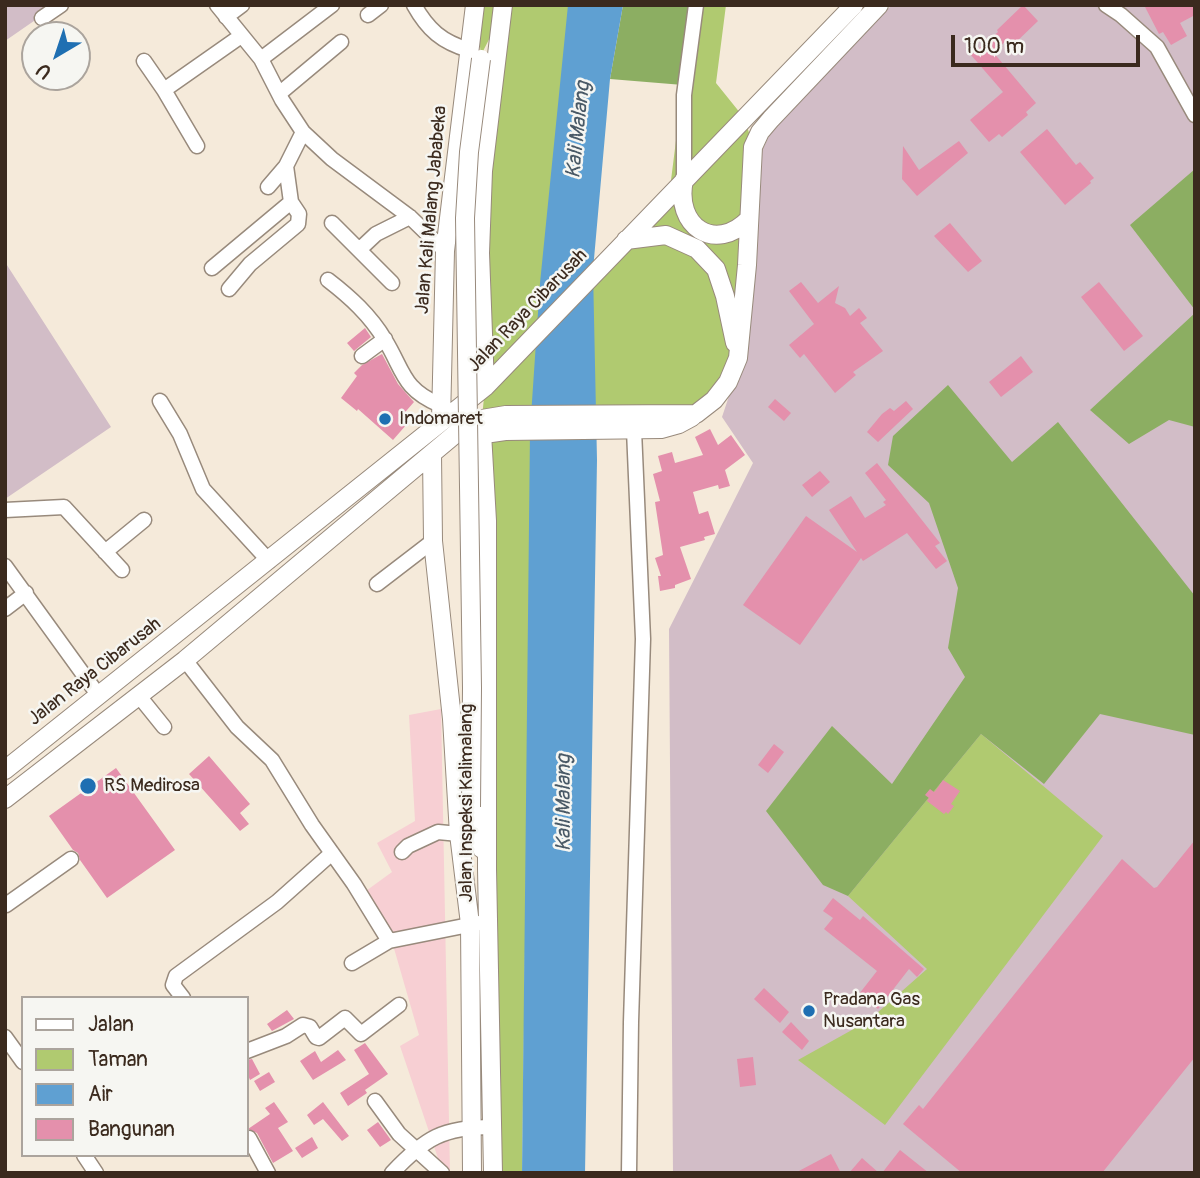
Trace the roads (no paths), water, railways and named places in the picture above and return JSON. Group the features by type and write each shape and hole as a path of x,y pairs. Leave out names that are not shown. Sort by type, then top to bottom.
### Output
{"main road":[{"name":"Jalan Raya Cibarusah","path":"5,770 269,561 440,413 485,387 854,5"},
{"path":"608,422 634,430 670,428 696,414 714,400 728,382 738,359 747,265 753,147 760,132 879,5"},
{"name":"Jalan Kali Malang Jababeka","path":"440,413 445,251 477,55 475,6"},
{"path":"463,863 472,810 465,218 477,55 502,10"},
{"path":"485,387 480,253 483,171 502,10"},
{"path":"684,180 682,205 687,219 698,229 711,235 726,235 739,229 749,219"},
{"path":"626,240 666,235 696,249 716,269 725,296 738,359"},
{"path":"445,251 480,253"},
{"path":"5,799 185,660 476,420 505,423 608,422 696,414"},
{"path":"438,449 505,423"},
{"name":"Jalan Inspeksi Kalimalang","path":"482,433 487,521 487,869 493,1173"},
{"name":"Jalan Inspeksi Kalimalang","path":"438,449 433,541 453,719 459,834 470,924 472,1173"},
{"path":"472,810 487,869"}],"street":[{"path":"42,18 61,5"},
{"path":"242,5 221,11 261,59 303,132 332,159 410,217 445,251"},
{"path":"261,59 332,5"},
{"path":"368,15 381,5"},
{"path":"414,5 439,38 477,55"},
{"path":"684,180 684,95 696,5"},
{"path":"1106,5 1125,10 1157,47 1195,115"},
{"path":"164,90 241,36"},
{"path":"280,93 341,42"},
{"path":"144,61 197,146"},
{"path":"268,187 286,166 303,132"},
{"path":"229,289 250,264 298,225 299,215 291,202 286,166"},
{"path":"212,268 291,202"},
{"path":"359,250 376,234 410,217"},
{"path":"332,223 392,284"},
{"path":"328,280 351,297 385,340 402,374 414,390 440,413"},
{"path":"362,356 385,340"},
{"path":"160,401 180,435 203,489 269,561"},
{"path":"629,1173 643,639 634,430"},
{"path":"5,510 64,508 121,570"},
{"path":"105,552 144,520"},
{"path":"377,584 433,541"},
{"path":"5,566 99,696"},
{"path":"5,609 26,593"},
{"path":"185,660 237,726 272,760 389,941"},
{"path":"139,696 164,727"},
{"path":"402,852 415,842 438,832 459,834"},
{"path":"181,996 173,985 176,976 277,902 332,853"},
{"path":"6,905 71,859"},
{"path":"352,963 389,941 470,924 488,923"},
{"path":"248,1051 286,1036 303,1025 310,1027 319,1038 345,1018 361,1034 399,1005"},
{"path":"5,1037 21,1059"},
{"path":"375,1101 399,1134 442,1173"},
{"path":"392,1173 414,1149 441,1134 470,1127 492,1126"},
{"path":"249,1138 268,1173"},
{"path":"85,1157 96,1173"}],"water":[{"name":"Kali Malang","path":"568,5 623,5 610,79 593,270 597,460 585,1173 522,1173 530,431 540,283"}],"place":[{"name":"Indomaret","path":"385,419"},
{"name":"RS Medirosa","path":"88,786"},
{"name":"Pradana Gas Nusantara","path":"809,1011"}]}
